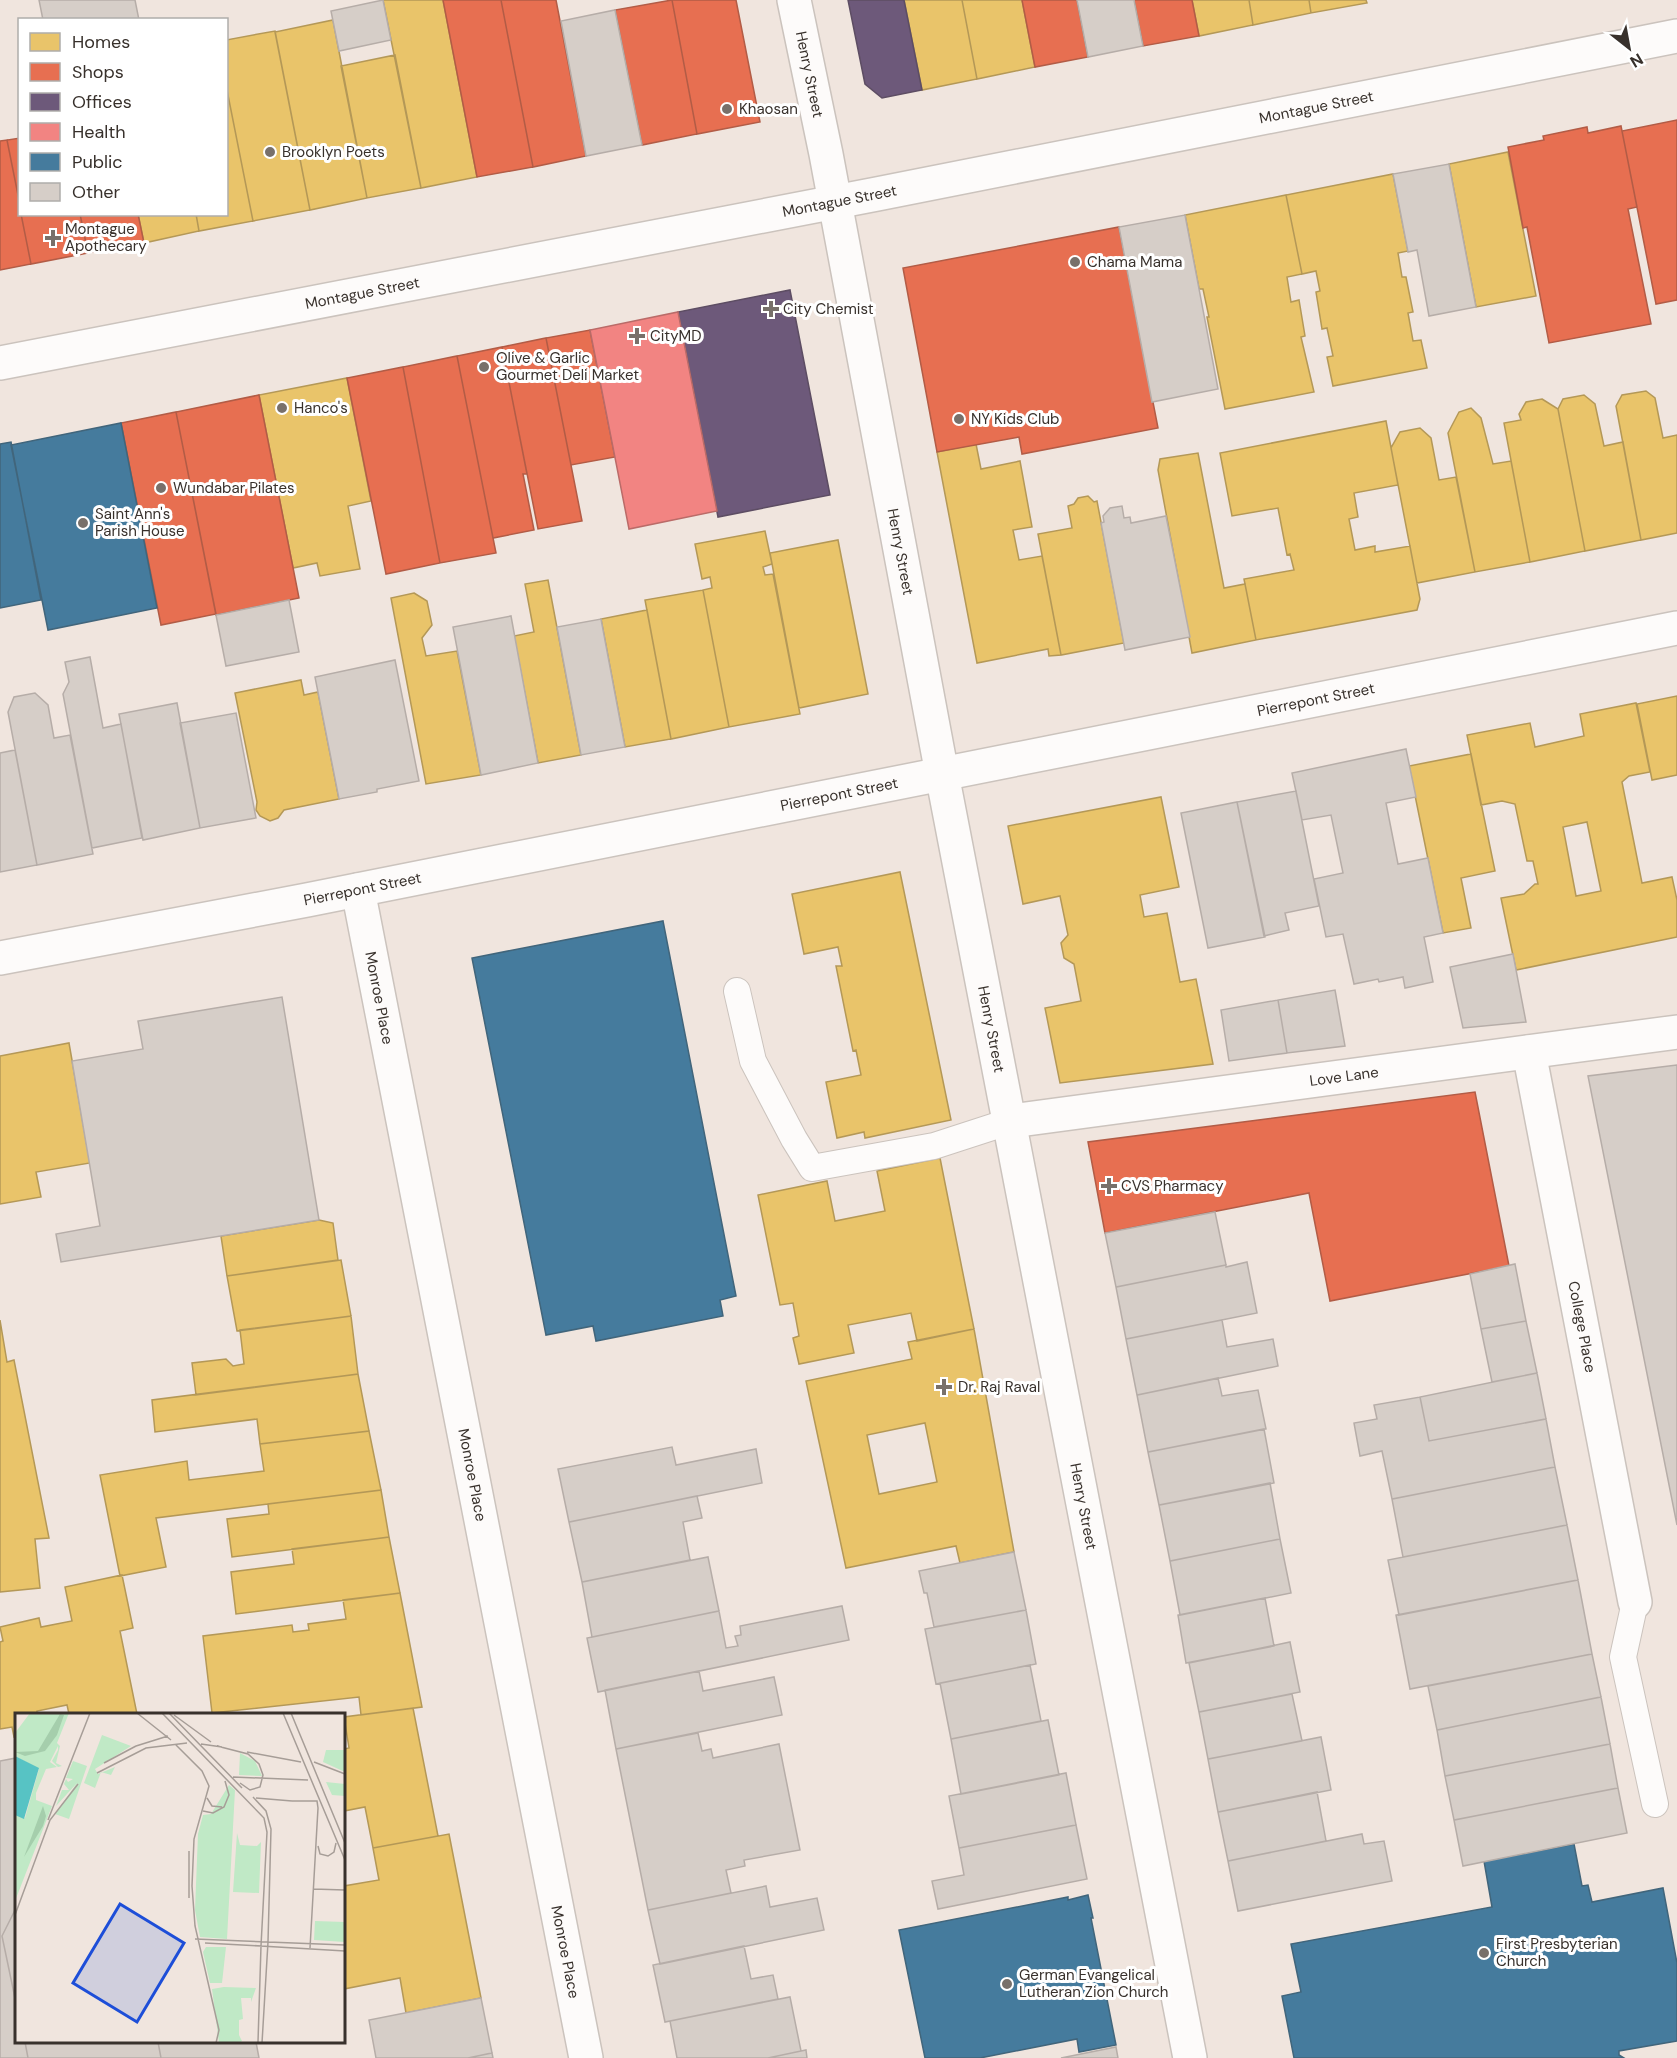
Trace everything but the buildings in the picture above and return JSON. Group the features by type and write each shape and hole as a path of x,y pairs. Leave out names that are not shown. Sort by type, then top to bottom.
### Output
{"street":[{"name":"Henry Street","path":"795,0 1190,2058"},
{"name":"Montague Street","path":"0,363 1677,36"},
{"name":"Pierrepont Street","path":"0,958 358,890 1677,628"},
{"name":"Monroe Place","path":"358,890 586,2058"},
{"name":"Love Lane","path":"1011,1121 1677,1032"},
{"name":"College Place","path":"1529,1052 1635,1602"}],"lane":[{"path":"737,991 753,1061 812,1168 934,1146 1011,1121"},
{"path":"1635,1602 1623,1657 1655,1804"}],"place":[{"name":"Khaosan","path":"727,109"},
{"name":"Brooklyn Poets","path":"270,152"},
{"name":"Montague Apothecary","path":"53,238"},
{"name":"Chama Mama","path":"1075,262"},
{"name":"City Chemist","path":"771,309"},
{"name":"CityMD","path":"637,336"},
{"name":"Olive & Garlic Gourmet Deli Market","path":"484,367"},
{"name":"Hanco's","path":"282,408"},
{"name":"NY Kids Club","path":"959,419"},
{"name":"Wundabar Pilates","path":"161,488"},
{"name":"Saint Ann's Parish House","path":"83,523"},
{"name":"CVS Pharmacy","path":"1109,1186"},
{"name":"Dr. Raj Raval","path":"944,1387"},
{"name":"First Presbyterian Church","path":"1484,1953"},
{"name":"German Evangelical Lutheran Zion Church","path":"1007,1984"}]}
